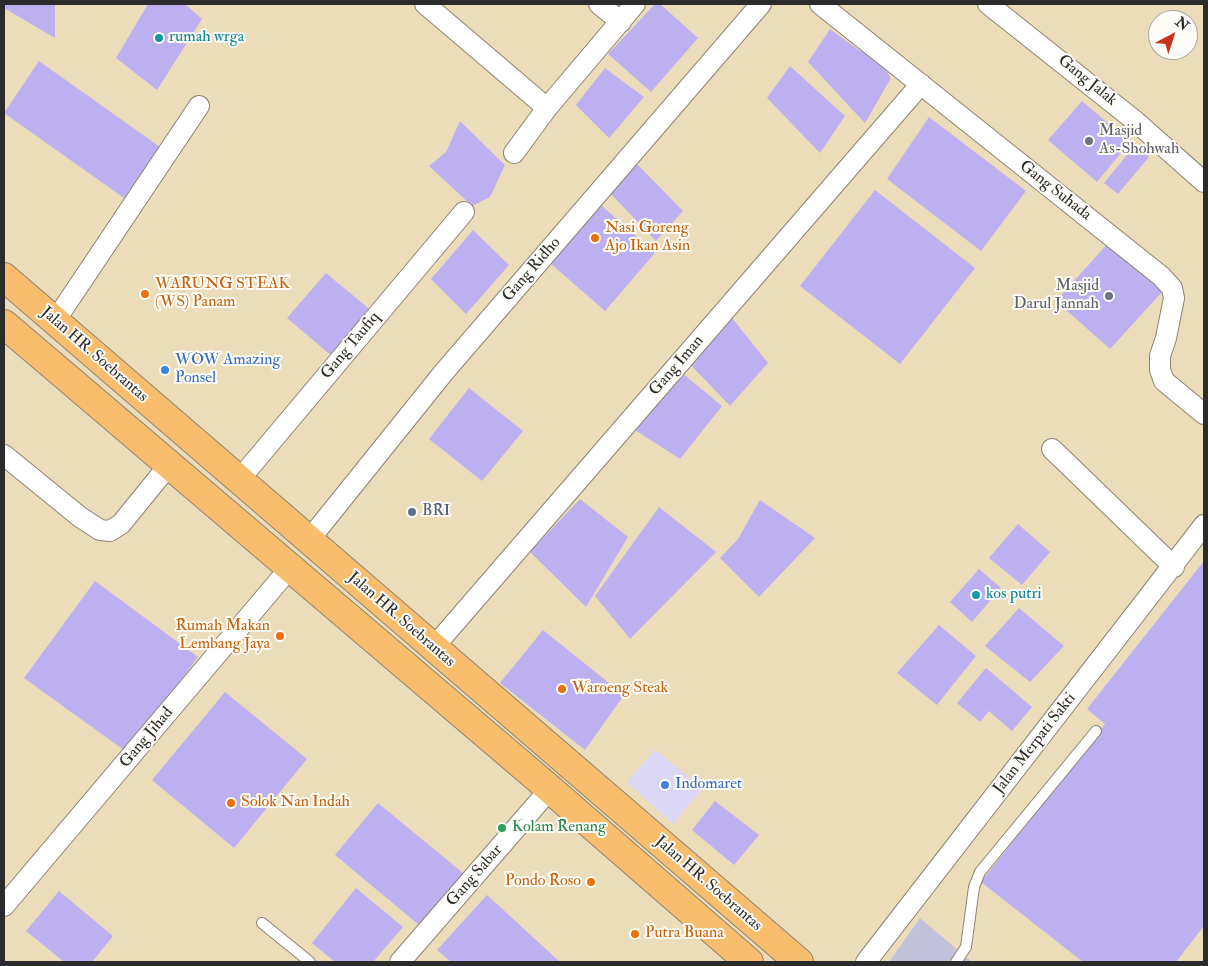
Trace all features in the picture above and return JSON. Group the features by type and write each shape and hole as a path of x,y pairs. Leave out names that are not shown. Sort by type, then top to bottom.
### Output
{"main road":[{"name":"Jalan HR. Soebrantas","path":"4,277 799,962"},
{"name":"Jalan HR. Soebrantas","path":"4,324 289,569 550,789 749,962"},
{"path":"438,694 458,669"}],"street":[{"path":"425,4 547,108"},
{"path":"598,4 621,22"},
{"path":"514,152 547,108 635,4"},
{"name":"Gang Ridho","path":"309,540 444,372 761,4"},
{"name":"Gang Suhada","path":"820,4 1161,276 1172,288 1174,298 1166,338 1160,356 1160,370 1164,381 1204,414"},
{"name":"Gang Jalak","path":"988,4 1134,120 1204,182"},
{"name":"Gang Iman","path":"434,648 921,84"},
{"path":"55,321 199,106"},
{"name":"Gang Taufiq","path":"238,480 464,212"},
{"path":"1052,449 1174,567"},
{"path":"4,455 80,517 100,530 110,531 121,524 168,465"},
{"name":"Jalan Merpati Sakti","path":"866,962 1204,526"},
{"name":"Gang Jihad","path":"4,906 289,569"},
{"name":"Gang Sabar","path":"400,962 550,789"}],"lane":[{"path":"956,962 966,947 974,887 980,872 1096,731"},
{"path":"262,923 310,962"}],"shaded area":[{"name":"Indomaret","path":"655,750 703,788 673,824 627,782"},
{"path":"920,918 972,962 889,962"}],"building":[{"path":"4,4 55,4 55,38 4,8"},
{"name":"rumah wrga","path":"148,4 185,4 202,19 157,90 116,58"},
{"path":"655,4 660,4 698,38 651,92 608,54"},
{"path":"830,29 860,51 875,53 891,78 865,123 808,62"},
{"path":"39,61 160,147 124,198 4,113"},
{"path":"790,66 845,116 820,153 767,98"},
{"path":"605,68 644,97 609,138 576,105"},
{"name":"Masjid As-Shohwah","path":"1082,101 1130,142 1097,182 1048,140"},
{"path":"929,117 1026,191 981,251 887,179"},
{"path":"460,121 505,165 490,197 472,206 429,166 446,152"},
{"path":"1135,145 1149,157 1118,194 1104,183"},
{"path":"635,162 683,211 656,241 608,191"},
{"path":"875,190 975,268 900,364 800,286"},
{"path":"601,205 655,253 605,311 550,263"},
{"path":"473,230 509,265 466,314 431,279"},
{"name":"Masjid Darul Jannah","path":"1109,242 1163,291 1110,349 1056,301"},
{"path":"326,273 385,322 346,368 287,318"},
{"path":"732,318 768,363 730,406 687,361"},
{"path":"681,372 722,406 680,459 632,428"},
{"path":"469,388 523,431 482,481 429,439"},
{"path":"580,499 628,537 586,607 530,552"},
{"path":"760,500 815,538 759,597 720,558 738,539"},
{"path":"659,507 716,552 630,639 595,596"},
{"path":"1018,524 1050,552 1022,585 989,558"},
{"path":"1204,561 1204,926 1176,962 1083,962 981,882 1105,724 1087,709"},
{"name":"kos putri","path":"979,569 1001,588 972,622 950,602"},
{"path":"95,581 198,657 128,753 24,678"},
{"path":"1019,608 1064,646 1030,682 985,646"},
{"path":"939,625 976,656 937,705 897,673"},
{"name":"Waroeng Steak","path":"543,630 624,695 585,750 500,683"},
{"path":"986,668 1032,707 1012,731 989,711 980,722 957,703"},
{"path":"225,692 307,759 234,848 152,780"},
{"path":"715,801 759,835 734,865 692,830"},
{"path":"378,803 463,873 419,925 335,855"},
{"path":"356,888 403,927 373,962 335,962 312,943"},
{"path":"59,891 113,936 92,962 64,962 26,931"},
{"path":"487,895 560,962 451,962 437,950"}],"place":[{"name":"rumah wrga","path":"159,38"},
{"name":"Masjid As-Shohwah","path":"1089,141"},
{"name":"Nasi Goreng Ajo Ikan Asin","path":"595,238"},
{"name":"WARUNG STEAK (WS) Panam","path":"145,294"},
{"name":"Masjid Darul Jannah","path":"1109,296"},
{"name":"WOW Amazing Ponsel","path":"165,370"},
{"name":"BRI","path":"412,512"},
{"name":"kos putri","path":"976,595"},
{"name":"Rumah Makan Lembang Jaya","path":"280,636"},
{"name":"Waroeng Steak","path":"562,689"},
{"name":"Indomaret","path":"665,785"},
{"name":"Solok Nan Indah","path":"231,803"},
{"name":"Kolam Renang","path":"502,828"},
{"name":"Pondo Roso","path":"591,882"},
{"name":"Putra Buana","path":"635,934"}]}
